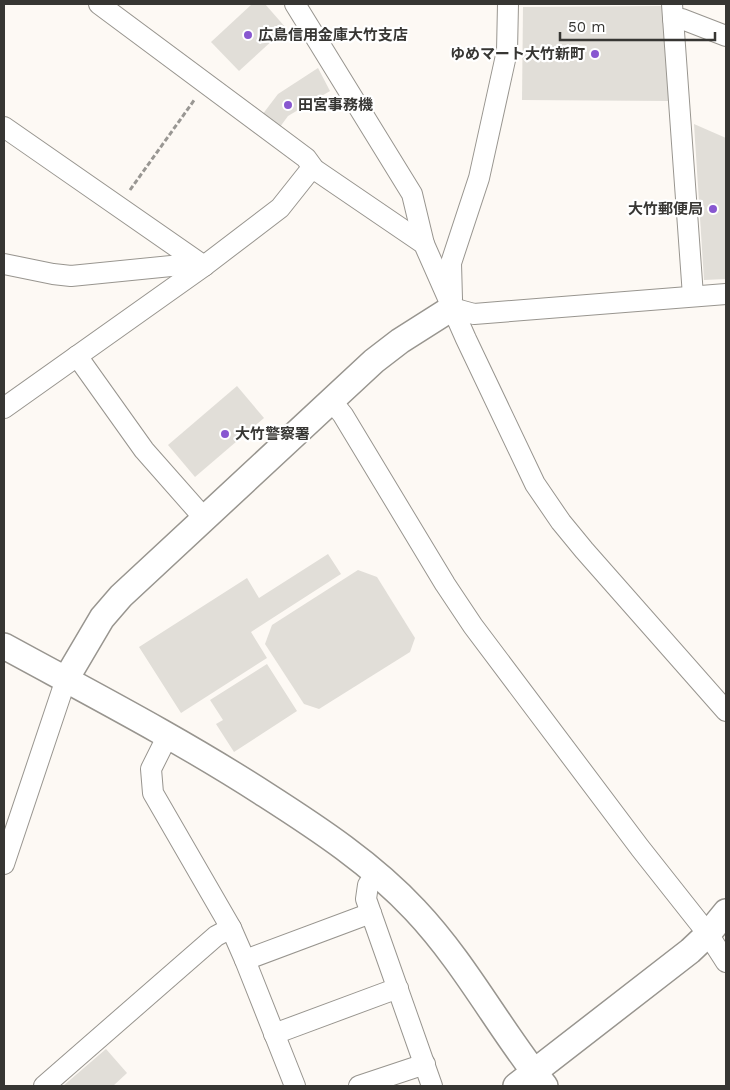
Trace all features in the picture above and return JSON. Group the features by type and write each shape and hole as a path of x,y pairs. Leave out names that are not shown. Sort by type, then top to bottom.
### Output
{"street":[{"path":"99,4 306,158 314,169 424,244"},
{"path":"295,4 412,194 424,244 535,484 560,522 726,711"},
{"path":"452,308 452,263 478,178 506,52 508,4"},
{"path":"672,11 693,296"},
{"path":"672,11 682,19 726,36"},
{"path":"4,127 204,266"},
{"path":"4,408 204,266 280,208 307,174 314,169"},
{"path":"4,264 71,276 191,264 204,266"},
{"path":"4,864 66,679 102,618 121,596 374,361 452,308 474,314 726,294"},
{"path":"77,356 144,450 204,518"},
{"path":"331,400 343,415 445,584 473,626 708,934 726,962"},
{"path":"4,646 211,759 340,844 376,873 414,909 445,943 532,1082 690,951 708,934 726,912"},
{"path":"168,735 151,769 153,793 231,928 294,1086"},
{"path":"376,873 368,885 366,899 432,1086"},
{"path":"245,960 371,913"},
{"path":"44,1086 216,936 231,928"},
{"path":"274,1034 398,988"},
{"path":"359,1086 424,1064"}],"path":[{"path":"118,206 206,84"}],"building":[{"name":"広島信用金庫大竹支店","path":"252,4 265,4 286,28 239,71 211,42"},
{"name":"ゆめマート大竹新町","path":"663,6 669,101 522,100 523,7"},
{"name":"田宮事務機","path":"318,68 330,91 288,116 277,131 259,119 278,94"},
{"name":"大竹郵便局","path":"694,124 726,138 726,279 704,280"},
{"path":"237,386 264,418 195,477 168,445"},
{"path":"328,554 341,574 251,632 267,658 181,713 139,647 247,578 259,598"},
{"path":"358,570 377,577 415,638 410,652 319,709 304,704 265,644 272,625"},
{"path":"267,664 297,711 234,752 216,724 223,720 210,700"},
{"path":"106,1049 127,1073 113,1086 63,1086"}],"place":[{"name":"広島信用金庫大竹支店","path":"248,35"},
{"name":"ゆめマート大竹新町","path":"595,54"},
{"name":"田宮事務機","path":"288,105"},
{"name":"大竹郵便局","path":"713,209"},
{"name":"大竹警察署","path":"225,434"}]}
